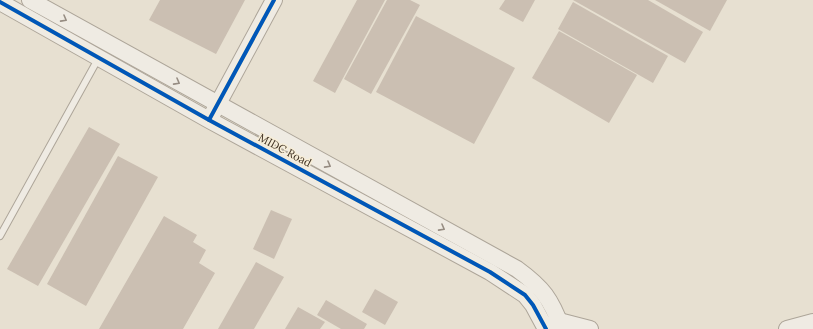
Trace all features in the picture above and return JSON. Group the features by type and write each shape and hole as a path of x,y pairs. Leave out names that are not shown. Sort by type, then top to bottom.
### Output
{"street":[{"name":"MIDC Road","path":"30,0 517,269 544,291 551,302 553,327"},
{"path":"209,120 274,0"},
{"name":"MIDC Road","path":"0,2 209,120 490,272 525,295 553,327"},
{"path":"787,329 813,322"},
{"path":"553,327 590,329"}],"lane":[{"path":"0,236 98,57"}],"building":[{"path":"160,0 245,0 216,54 149,20"},
{"path":"357,0 385,0 335,93 313,81"},
{"path":"387,0 410,0 420,5 371,94 344,79"},
{"path":"505,0 535,0 523,22 499,9"},
{"path":"573,0 648,0 703,32 685,63"},
{"path":"655,0 727,0 710,31"},
{"path":"573,2 668,56 653,83 558,29"},
{"path":"416,16 515,68 474,144 376,92"},
{"path":"559,31 637,75 609,123 532,78"},
{"path":"89,127 120,144 38,286 7,269"},
{"path":"118,156 158,177 86,306 47,284"},
{"path":"271,210 292,219 274,259 253,249"},
{"path":"164,216 197,235 193,242 206,250 199,263 215,273 183,329 99,329"},
{"path":"256,262 284,277 254,329 218,329"},
{"path":"375,289 398,302 385,325 362,312"},
{"path":"326,300 367,324 364,329 341,329 317,315"},
{"path":"298,307 325,322 320,329 285,329"}],"cycle path":[{"path":"209,120 274,0"},
{"path":"0,2 209,120 490,272 525,295 533,305 546,329"}]}
